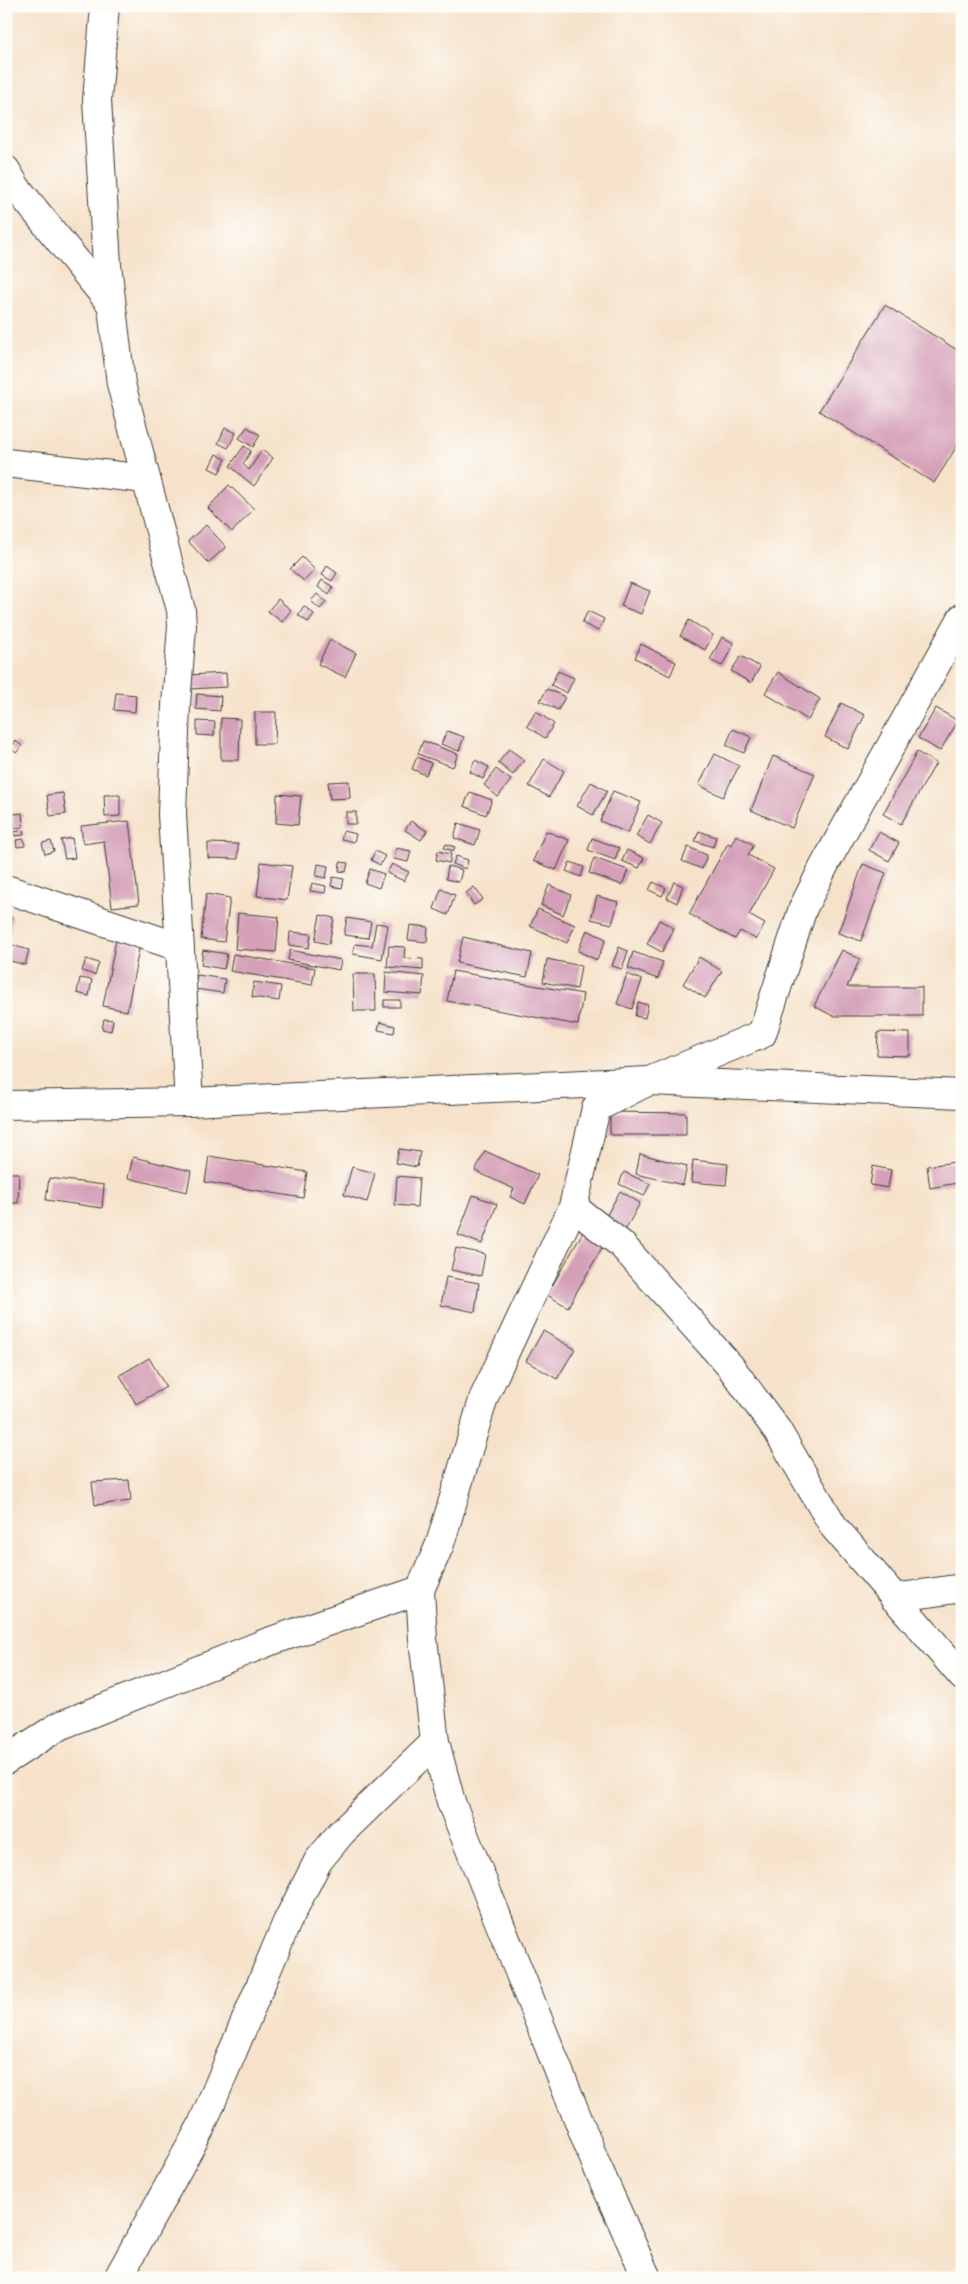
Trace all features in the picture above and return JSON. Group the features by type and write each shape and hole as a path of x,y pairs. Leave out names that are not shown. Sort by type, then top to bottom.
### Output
{"street":[{"path":"105,6 98,100 111,304 121,384 181,610 182,626 176,705 172,814 189,1102"},
{"path":"6,170 16,187 111,304"},
{"path":"6,463 146,479"},
{"path":"647,2278 593,2155 451,1802 434,1742 423,1639 420,1590 440,1544 484,1397 573,1207 596,1108 649,1080 762,1034 803,908 824,866 962,618"},
{"path":"6,888 179,947"},
{"path":"6,1105 189,1102 649,1080 962,1094"},
{"path":"573,1207 621,1244 730,1366 777,1430 834,1527 962,1676"},
{"path":"894,1598 962,1588"},
{"path":"6,1760 59,1726 76,1718 268,1642 420,1590"},
{"path":"118,2278 201,2126 287,1922 318,1861 341,1833 434,1742"}],"building":[{"path":"885,305 962,353 962,438 934,483 819,411"},
{"path":"247,427 260,435 253,447 239,438"},
{"path":"225,428 236,433 228,448 218,443"},
{"path":"244,446 251,451 243,464 249,470 262,450 273,458 254,486 230,466"},
{"path":"216,454 226,459 219,473 209,468"},
{"path":"229,485 254,509 232,532 208,508"},
{"path":"206,525 226,547 208,563 188,541"},
{"path":"302,557 315,570 304,581 290,569"},
{"path":"327,566 337,573 332,581 322,575"},
{"path":"322,580 333,587 329,595 318,587"},
{"path":"630,583 650,591 641,614 621,606"},
{"path":"317,594 326,602 320,609 311,601"},
{"path":"278,599 291,610 282,622 268,611"},
{"path":"304,606 314,614 308,622 298,615"},
{"path":"588,611 604,619 598,631 582,623"},
{"path":"689,620 713,635 705,650 680,636"},
{"path":"722,637 734,643 722,666 710,660"},
{"path":"330,640 356,653 345,677 318,664"},
{"path":"641,644 676,662 670,676 635,658"},
{"path":"741,656 760,667 751,683 731,671"},
{"path":"558,671 574,678 567,693 551,685"},
{"path":"778,672 820,699 808,720 765,693"},
{"path":"226,673 227,687 190,689 189,675"},
{"path":"547,689 565,697 558,710 540,701"},
{"path":"116,693 136,695 135,712 114,710"},
{"path":"197,694 221,696 220,711 196,709"},
{"path":"841,703 865,715 848,749 825,737"},
{"path":"936,708 958,721 940,751 918,738"},
{"path":"536,711 554,724 545,738 527,726"},
{"path":"255,712 276,712 275,744 255,744"},
{"path":"221,718 240,719 239,760 221,760"},
{"path":"197,721 215,722 214,736 197,735"},
{"path":"733,729 751,737 744,753 726,745"},
{"path":"447,731 464,737 459,751 441,744"},
{"path":"16,741 22,746 16,753 10,747"},
{"path":"423,741 458,754 453,767 418,754"},
{"path":"509,749 524,760 513,775 498,763"},
{"path":"917,752 936,763 901,824 883,814"},
{"path":"715,754 739,766 723,797 699,785"},
{"path":"773,756 815,774 792,828 751,810"},
{"path":"417,757 431,763 426,775 412,769"},
{"path":"544,759 564,771 549,797 529,786"},
{"path":"475,760 489,767 483,779 470,772"},
{"path":"496,769 511,780 498,797 484,785"},
{"path":"349,781 350,798 330,799 328,782"},
{"path":"591,782 607,791 593,815 577,806"},
{"path":"613,791 641,802 628,833 600,821"},
{"path":"470,792 492,800 486,815 464,806"},
{"path":"63,793 66,814 50,816 47,795"},
{"path":"277,794 301,796 298,825 276,823"},
{"path":"104,795 120,795 120,816 105,817"},
{"path":"346,812 356,812 356,824 346,824"},
{"path":"22,813 23,827 14,828 13,814"},
{"path":"648,815 662,823 650,844 636,836"},
{"path":"129,821 139,904 112,907 104,841 83,844 81,826"},
{"path":"411,821 427,831 421,840 405,830"},
{"path":"458,823 480,830 475,845 454,838"},
{"path":"23,830 24,835 15,836 14,832"},
{"path":"343,831 356,834 354,842 341,839"},
{"path":"546,831 569,840 556,870 533,861"},
{"path":"699,831 716,837 713,847 695,841"},
{"path":"879,832 899,843 889,861 869,850"},
{"path":"736,835 754,845 748,855 774,869 749,915 765,924 756,939 740,931 735,939 689,914 728,843 731,845"},
{"path":"72,838 75,858 65,859 61,840"},
{"path":"592,838 619,848 615,860 588,850"},
{"path":"24,839 25,846 17,847 16,840"},
{"path":"51,841 54,851 45,854 42,843"},
{"path":"208,843 238,844 238,859 208,858"},
{"path":"446,844 455,847 453,851 444,848"},
{"path":"688,847 707,855 702,869 682,861"},
{"path":"396,848 411,851 408,862 394,859"},
{"path":"627,850 644,858 639,868 622,861"},
{"path":"375,851 385,856 380,865 371,860"},
{"path":"438,851 451,854 449,863 436,860"},
{"path":"456,856 468,860 466,869 453,864"},
{"path":"594,858 628,870 622,885 589,873"},
{"path":"261,862 292,866 287,900 257,896"},
{"path":"340,862 348,863 346,872 339,871"},
{"path":"570,862 584,867 581,877 566,871"},
{"path":"318,864 328,866 326,878 316,876"},
{"path":"392,864 409,872 404,881 387,873"},
{"path":"863,864 886,873 861,941 838,933"},
{"path":"448,866 462,870 459,882 446,879"},
{"path":"370,869 384,874 379,888 365,883"},
{"path":"333,877 344,879 342,888 331,886"},
{"path":"653,882 666,888 662,896 649,890"},
{"path":"674,882 683,886 677,903 667,898"},
{"path":"312,883 326,886 325,893 310,891"},
{"path":"549,885 571,895 563,915 541,905"},
{"path":"474,887 483,899 474,905 466,893"},
{"path":"441,889 455,895 448,915 434,909"},
{"path":"206,894 230,898 224,942 201,939"},
{"path":"597,896 618,902 612,924 591,919"},
{"path":"538,909 575,925 567,943 530,926"},
{"path":"238,913 279,917 276,952 235,949"},
{"path":"320,915 334,918 329,944 315,941"},
{"path":"6,916 12,917 10,936 6,936"},
{"path":"347,918 371,922 368,938 344,935"},
{"path":"659,920 674,928 662,952 647,944"},
{"path":"376,923 388,925 382,959 353,954 355,944 372,946"},
{"path":"410,925 428,927 427,942 408,940"},
{"path":"587,930 606,939 597,960 578,951"},
{"path":"290,932 311,934 309,948 289,945"},
{"path":"463,937 532,953 527,977 457,963"},
{"path":"116,940 140,944 127,1011 103,1006"},
{"path":"12,945 29,950 25,965 7,960"},
{"path":"389,946 405,947 404,958 423,959 423,970 387,967"},
{"path":"619,947 628,951 622,969 612,966"},
{"path":"203,950 227,954 224,969 201,965"},
{"path":"290,950 341,960 339,970 288,960"},
{"path":"842,950 860,959 847,987 922,987 922,1016 833,1016 814,1006"},
{"path":"633,952 663,962 658,979 628,968"},
{"path":"233,954 315,968 312,985 230,971"},
{"path":"699,957 722,971 705,998 683,984"},
{"path":"86,959 99,963 95,975 82,971"},
{"path":"547,959 581,966 577,989 543,982"},
{"path":"453,971 583,994 578,1025 447,1001"},
{"path":"386,972 424,976 422,995 385,992"},
{"path":"353,974 375,974 376,1011 354,1011"},
{"path":"627,974 642,980 632,1009 617,1004"},
{"path":"197,975 225,979 223,993 195,989"},
{"path":"80,978 92,980 89,996 77,993"},
{"path":"254,982 281,986 279,1001 252,997"},
{"path":"384,1000 400,1000 400,1007 384,1007"},
{"path":"638,1002 648,1005 645,1018 635,1016"},
{"path":"104,1019 113,1020 111,1031 102,1029"},
{"path":"380,1022 395,1026 394,1033 378,1030"},
{"path":"878,1032 910,1033 910,1056 877,1055"},
{"path":"610,1112 686,1113 686,1135 610,1135"},
{"path":"399,1149 420,1152 417,1167 396,1163"},
{"path":"485,1151 538,1175 525,1204 510,1197 514,1189 475,1171"},
{"path":"640,1154 687,1166 683,1185 636,1174"},
{"path":"209,1156 307,1172 303,1198 205,1182"},
{"path":"133,1157 191,1171 187,1192 128,1178"},
{"path":"693,1160 728,1164 726,1185 691,1182"},
{"path":"962,1161 962,1182 930,1188 927,1166"},
{"path":"873,1166 891,1170 888,1188 870,1185"},
{"path":"352,1167 375,1173 367,1202 344,1195"},
{"path":"624,1172 650,1184 644,1196 619,1184"},
{"path":"6,1173 19,1173 18,1203 6,1203"},
{"path":"397,1176 419,1178 417,1207 395,1205"},
{"path":"49,1178 104,1185 102,1208 46,1200"},
{"path":"620,1191 640,1203 623,1234 603,1222"},
{"path":"473,1195 497,1204 482,1244 458,1235"},
{"path":"586,1227 607,1239 568,1307 547,1295"},
{"path":"456,1248 485,1254 481,1276 451,1270"},
{"path":"446,1277 479,1283 475,1312 441,1305"},
{"path":"543,1331 575,1349 557,1379 526,1361"},
{"path":"149,1358 166,1387 136,1404 120,1375"},
{"path":"129,1480 131,1501 95,1505 92,1482"}]}
